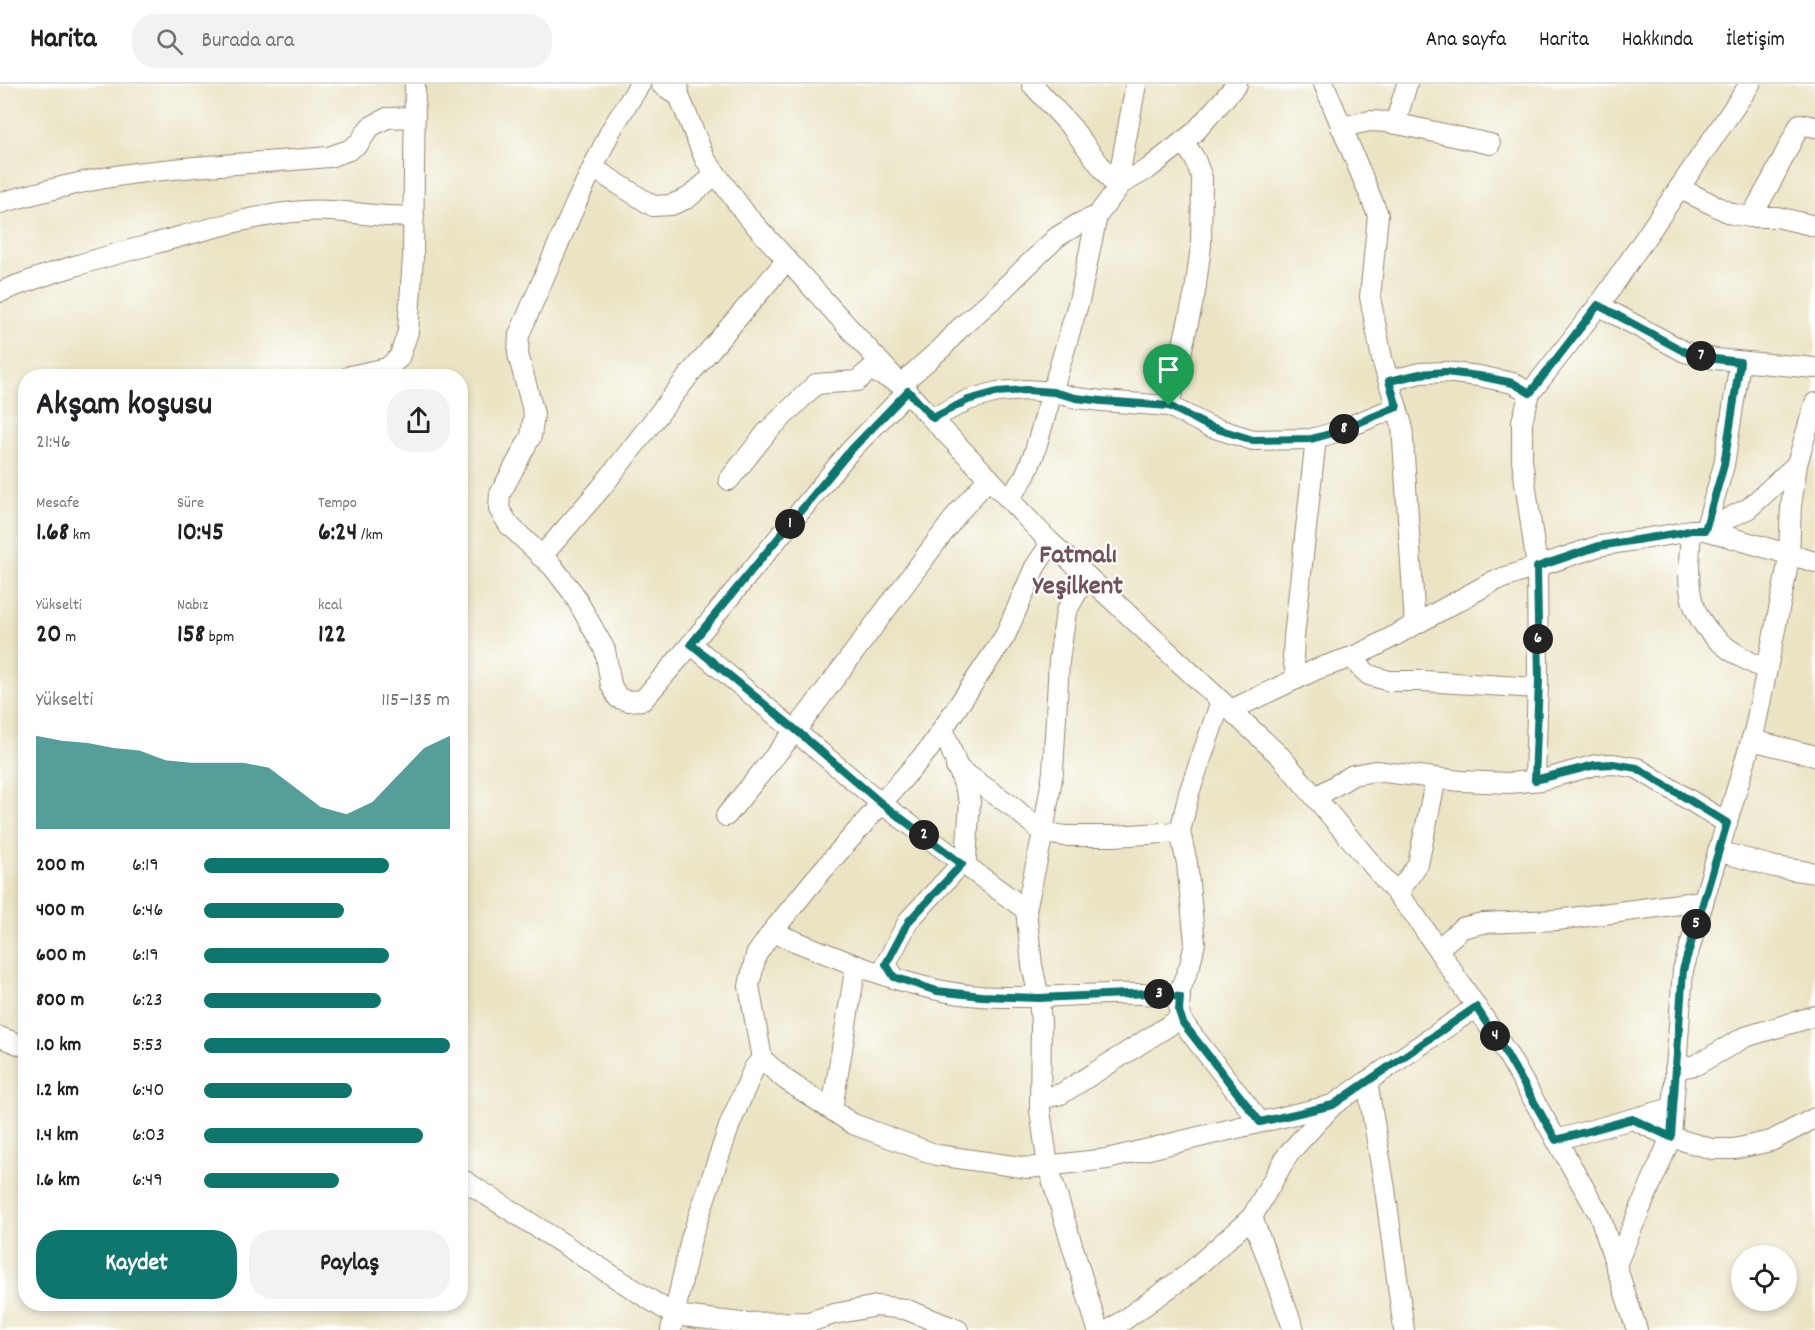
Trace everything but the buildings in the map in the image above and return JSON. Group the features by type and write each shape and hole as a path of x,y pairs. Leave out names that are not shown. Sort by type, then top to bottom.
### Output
{"street":[{"path":"382,369 399,358 408,332 414,216 415,84"},
{"path":"640,84 611,130 519,335 518,354 534,414 531,436 500,494 499,509 509,525 541,556 573,593 605,650 611,685 618,698 628,701 643,700 849,452 959,329 1057,237 1097,216"},
{"path":"661,84 679,90 705,159 747,216 904,388 1051,543 1281,757 1414,914 1504,1050 1600,1216 1637,1330"},
{"path":"1032,84 1073,129 1117,188"},
{"path":"1117,188 1136,84"},
{"path":"1009,499 1025,476 1034,454 1080,297 1097,216 1121,184 1148,169 1195,132 1237,84"},
{"path":"1324,84 1378,215 1370,297 1382,359 1402,424 1415,624"},
{"path":"1395,123 1407,84"},
{"path":"1535,780 1538,688 1537,567 1522,460 1522,421 1530,393 1598,305 1750,84"},
{"path":"0,203 58,187 128,174 329,157 350,150 370,127 387,118 415,117"},
{"path":"1341,127 1370,121 1395,123 1490,144"},
{"path":"1751,217 1800,124 1815,127"},
{"path":"1169,406 1195,292 1201,246 1202,178 1195,159 1183,141"},
{"path":"593,168 653,206 672,205 688,198 716,174"},
{"path":"1679,188 1732,214 1777,217 1815,226"},
{"path":"0,292 86,262 230,224 308,211 394,218 414,216"},
{"path":"541,556 601,488 693,370 787,260"},
{"path":"1598,305 1685,352 1715,359 1815,368"},
{"path":"1740,362 1724,465 1698,530 1691,595 1702,624 1719,642 1745,660 1767,669"},
{"path":"729,480 767,432 816,384 857,381 870,369 904,388"},
{"path":"1389,381 1420,374 1445,372 1513,383 1530,393"},
{"path":"933,418 968,400 997,392 1026,390 1053,392 1084,399 1169,406 1208,426 1253,440 1316,438 1397,407"},
{"path":"1616,1265 1671,1137 1683,970 1752,740 1789,555 1791,506 1815,403"},
{"path":"1297,679 1293,658 1294,637 1316,438"},
{"path":"1260,1122 1181,1018 1179,1011 1180,997 1195,943 1187,863 1180,832 1189,793 1226,706 1355,656 1494,581 1599,546 1698,530 1749,508 1804,458"},
{"path":"726,816 796,730 958,513 989,478"},
{"path":"1698,530 1815,562"},
{"path":"1051,543 1035,567 1005,636 929,749 815,879 756,955 749,986 762,1059 786,1080 853,1124 937,1155 1028,1168 1107,1159 1333,1105"},
{"path":"1086,576 1066,612 1059,661 1053,772 1043,833 1026,910 1032,965 1039,998 1040,1099 1048,1166 1098,1330"},
{"path":"691,644 882,804 1026,910"},
{"path":"1355,656 1359,666 1369,675 1389,681 1538,688"},
{"path":"894,977 886,964 909,921 966,859 970,801 943,728"},
{"path":"1752,740 1815,756"},
{"path":"929,749 1013,807 1043,833 1085,836 1180,832"},
{"path":"1316,797 1353,775 1375,771 1461,781 1509,783 1535,780 1595,765 1613,764 1637,768 1727,823"},
{"path":"1397,894 1418,864 1436,778"},
{"path":"1718,851 1775,867 1815,873"},
{"path":"1438,949 1462,928 1483,923 1557,920 1703,901"},
{"path":"772,932 856,965 937,991 981,996 1039,998 1149,993 1180,997"},
{"path":"832,1109 856,965"},
{"path":"1110,1330 1187,1275 1252,1217 1288,1154 1333,1105 1476,1007"},
{"path":"1675,1069 1696,1065 1745,1037 1815,1016"},
{"path":"1040,1099 1061,1094 1181,1018"},
{"path":"0,1037 18,1044"},
{"path":"672,1323 690,1239 730,1124 754,1068 762,1059"},
{"path":"1367,1081 1385,1189 1404,1330"},
{"path":"1556,1140 1672,1108"},
{"path":"1632,1119 1671,1137 1712,1149 1734,1149 1771,1141 1815,1118"},
{"path":"468,1184 672,1323 809,1322 834,1314 878,1306 905,1309 958,1330"},
{"path":"1252,1217 1294,1330"}],"district":[{"name":"Fatmalı Yeşilkent","path":"1078,572"}],"route":[{"path":"1598,305 1685,352 1740,362 1724,465 1705,530 1691,530 1599,546 1537,567 1539,680 1535,780 1595,765 1613,764 1637,768 1727,823 1683,970 1671,1137 1632,1119 1556,1140 1504,1050 1476,1007 1333,1105 1260,1122 1183,1023 1179,1011 1180,997 1149,993 1039,998 981,996 937,991 894,977 886,964 909,921 962,864 882,804 691,644 849,452 908,391 933,418 968,400 997,392 1026,390 1053,392 1102,401 1169,406 1208,426 1253,440 1311,439 1333,433 1397,407 1389,381 1420,374 1445,372 1479,376 1513,383 1530,393 1598,305"}]}
